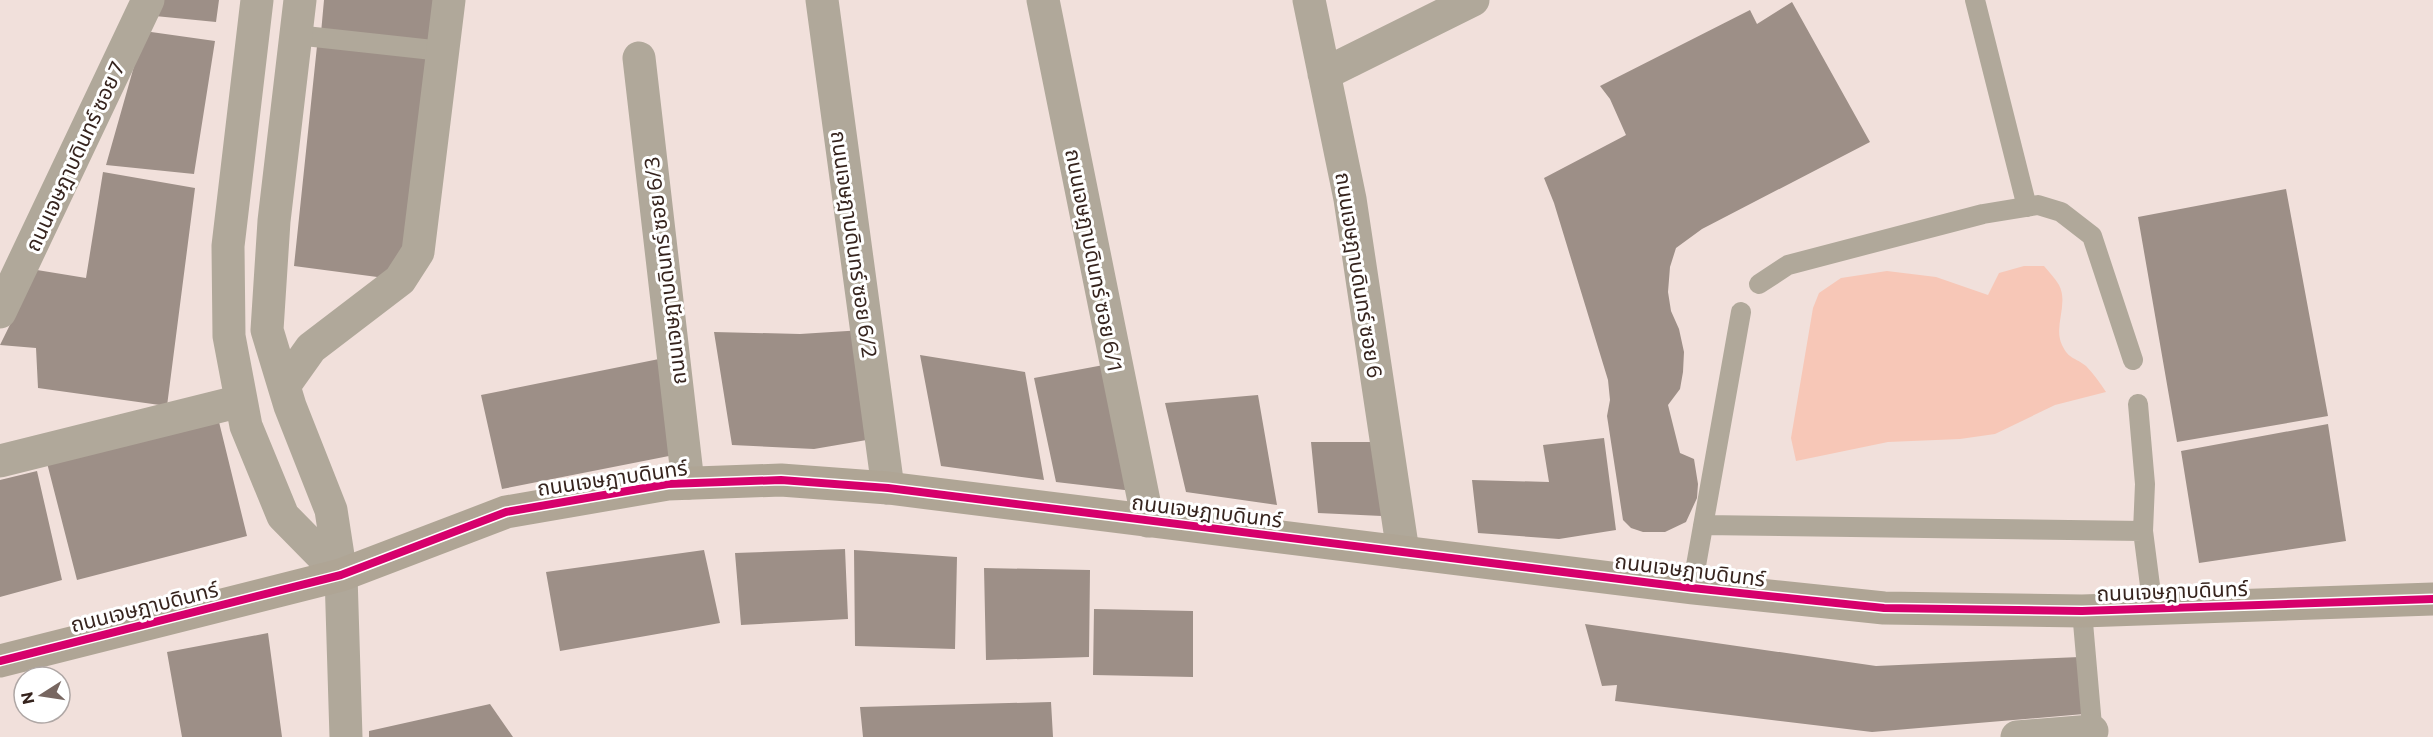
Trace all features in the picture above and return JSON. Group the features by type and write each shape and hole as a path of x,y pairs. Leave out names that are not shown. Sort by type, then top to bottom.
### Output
{"street":[{"name":"ถนนเจษฎาบดินทร์ ซอย 7","path":"0,312 148,0"},
{"path":"257,0 228,246 229,336 246,426 283,516 341,576"},
{"path":"300,0 274,221 267,330 284,386 331,510 341,576 346,737"},
{"path":"284,386 311,348 400,280 418,252 449,0"},
{"name":"ถนนเจษฎาบดินทร์ ซอย 6/2","path":"822,0 888,488"},
{"name":"ถนนเจษฎาบดินทร์ ซอย 6/1","path":"1043,0 1148,520"},
{"name":"ถนนเจษฎาบดินทร์ ซอย 6","path":"1309,0 1350,200 1403,552"},
{"path":"1324,74 1473,0"},
{"name":"ถนนเจษฎาบดินทร์ ซอย 6/3","path":"639,58 688,483"},
{"path":"235,180 279,183"},
{"path":"0,461 241,401"},
{"name":"ถนนเจษฎาบดินทร์","path":"0,661 341,576 506,512 668,483 781,480 888,488 1692,588 1884,608 2082,611 2433,599"},
{"path":"2018,737 2093,734"}],"lane":[{"path":"1975,0 2027,207"},
{"path":"296,35 442,51"},
{"path":"1759,284 1788,265 1983,214 2038,205 2061,212 2092,236 2133,360"},
{"path":"1692,588 1741,312"},
{"path":"2138,404 2145,484 2143,531 2153,609"},
{"path":"1703,525 2143,531"},
{"path":"2082,611 2093,734"}],"shaded area":[{"path":"2024,266 2044,266 2057,282 2062,292 2059,330 2062,345 2070,356 2089,369 2106,392 2055,405 1995,434 1960,439 1888,442 1796,461 1791,438 1813,308 1819,293 1841,278 1887,271 1936,277 1988,295 1999,273"}],"building":[{"path":"162,0 219,0 216,22 155,16"},
{"path":"324,0 447,0 441,45 321,33"},
{"path":"1792,2 1870,142 1702,229 1676,248 1670,267 1668,292 1671,311 1679,329 1684,352 1683,372 1680,389 1668,405 1680,453 1694,459 1698,484 1697,498 1686,522 1665,532 1643,532 1631,528 1623,520 1607,416 1610,400 1608,380 1554,203 1544,178 1626,135 1610,99 1600,86 1750,10 1757,24"},
{"path":"144,31 215,41 194,174 106,165"},
{"path":"317,46 442,56 400,280 294,266"},
{"path":"103,172 195,188 167,406 38,388 36,348 0,345 37,270 86,278"},
{"path":"2286,189 2328,416 2177,442 2138,217"},
{"path":"879,329 890,436 814,449 732,445 714,332 800,334"},
{"path":"920,355 1025,372 1044,480 941,466"},
{"path":"659,359 674,455 502,489 481,395"},
{"path":"1109,364 1133,491 1056,482 1034,378"},
{"path":"1258,395 1277,505 1186,492 1165,403"},
{"path":"219,422 247,536 77,580 47,463"},
{"path":"2328,424 2346,541 2199,563 2181,451"},
{"path":"1604,438 1616,530 1559,539 1478,533 1472,480 1549,482 1543,445"},
{"path":"1311,442 1374,442 1382,516 1318,513"},
{"path":"37,471 62,580 0,597 0,480"},
{"path":"845,549 848,619 741,625 735,553"},
{"path":"704,550 720,623 560,651 546,572"},
{"path":"854,550 957,557 955,649 855,646"},
{"path":"984,568 1090,570 1089,657 986,660"},
{"path":"1094,609 1193,611 1193,677 1093,675"},
{"path":"1585,624 1876,666 2080,657 2084,714 1872,732 1615,701 1617,685 1602,686"},
{"path":"268,633 282,737 182,737 167,652"},
{"path":"1051,702 1053,737 863,737 860,707"},
{"path":"490,704 513,737 369,737 369,731"}],"cycle path":[{"path":"0,661 341,575 506,512 668,484 781,480 888,488 1692,588 1884,608 2082,611 2433,599"}]}
